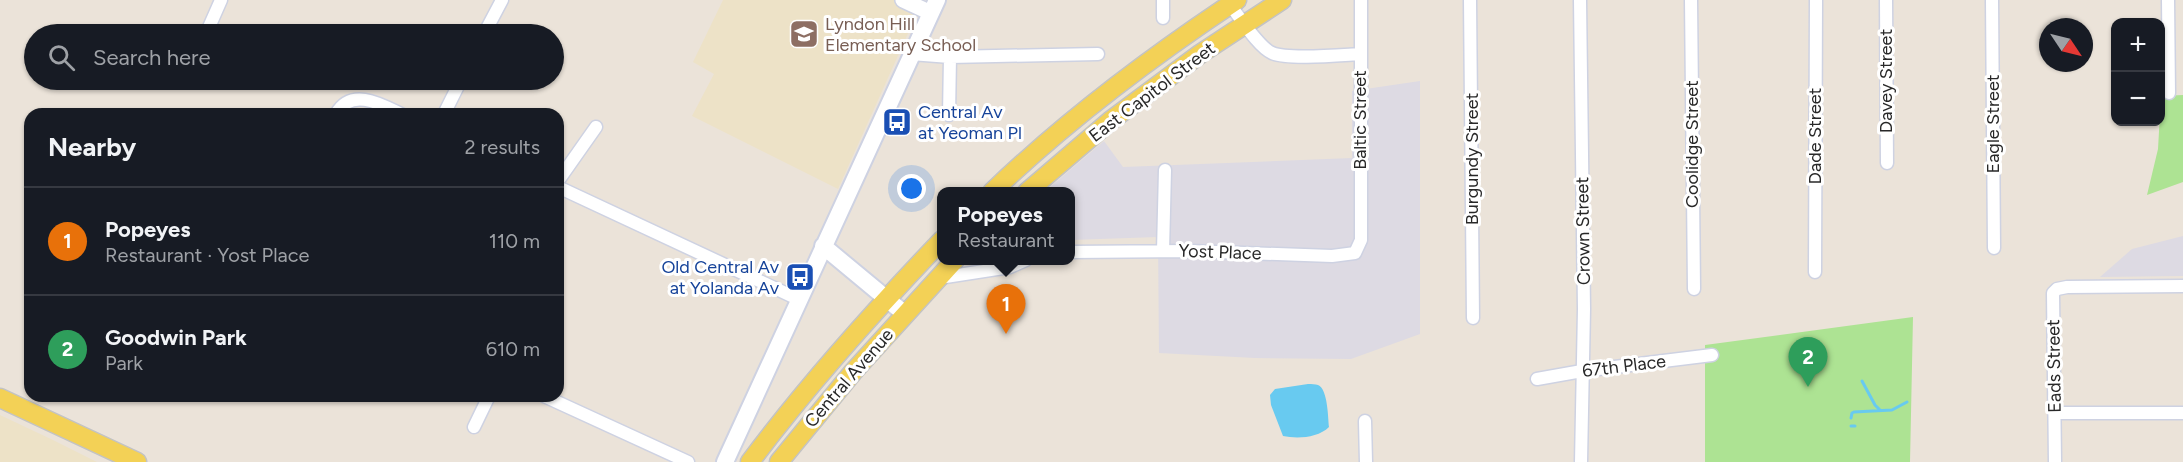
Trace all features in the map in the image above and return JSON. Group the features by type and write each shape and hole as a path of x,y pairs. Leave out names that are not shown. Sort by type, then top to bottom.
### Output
{"main road":[{"name":"East Capitol Street","path":"1033,187 1110,121 1200,54 1282,0"},
{"name":"East Capitol Street","path":"997,187 1088,109 1162,51 1233,2"},
{"path":"724,462 934,7"},
{"path":"885,298 937,245"},
{"name":"Central Avenue","path":"779,462 821,409 905,314 823,246"},
{"path":"905,314 951,265"},
{"name":"Central Avenue","path":"750,462 826,365 885,298"},
{"path":"0,398 137,462"}],"street":[{"path":"211,24 222,0"},
{"path":"489,24 502,0"},
{"path":"903,0 934,7"},
{"path":"1162,0 1163,18"},
{"name":"Baltic Street","path":"1361,0 1361,240"},
{"name":"Burgundy Street","path":"1470,0 1473,318"},
{"name":"Crown Street","path":"1580,0 1584,309 1581,462"},
{"name":"Coolidge Street","path":"1691,0 1694,289"},
{"name":"Dade Street","path":"1815,272 1816,0"},
{"name":"Davey Street","path":"1886,0 1887,163"},
{"name":"Eagle Street","path":"1992,0 1994,248"},
{"path":"2168,0 2169,93"},
{"path":"1233,2 1245,24 1273,54 1288,56 1360,54"},
{"path":"911,54 950,57 1098,54"},
{"path":"949,115 950,57"},
{"path":"447,108 456,90"},
{"path":"341,108 345,104 361,99 387,108"},
{"path":"564,172 596,127"},
{"path":"1163,251 1165,170"},
{"path":"564,190 798,299"},
{"name":"Yost Place","path":"1075,252 1163,251 1342,256 1355,253 1361,240"},
{"path":"938,278 1005,265"},
{"name":"Eads Street","path":"2055,462 2053,295 2057,289 2183,286"},
{"name":"67th Place","path":"1537,379 1582,371 1712,355"},
{"path":"474,427 486,402"},
{"path":"557,402 688,462"},
{"path":"2055,413 2183,413"},
{"path":"1365,421 1366,462"}],"shaded area":[{"path":"723,0 923,0 838,189 692,116 714,74 693,62"},
{"path":"1420,81 1420,334 1351,359 1255,358 1159,353 1158,237 1075,240 1075,187 1050,187 1104,141 1123,167 1352,158 1352,91"},
{"path":"2183,236 2183,276 2100,277 2132,249"},
{"path":"0,415 53,440 97,462 0,462"}],"green space":[{"path":"2183,95 2183,182 2147,195 2158,149 2159,126 2165,126 2165,96"},
{"path":"1913,317 1910,462 1705,462 1705,345"}],"water":[{"path":"1308,384 1318,385 1324,392 1329,427 1307,437 1283,436 1271,405 1270,395 1275,389"}],"waterway":[{"path":"1862,381 1880,410"},
{"path":"1851,418 1854,412 1892,410 1907,402"}],"place":[{"name":"Lyndon Hill Elementary School","path":"804,34"},
{"name":"Central Av at Yeoman Pl","path":"897,122"},
{"name":"Old Central Av at Yolanda Av","path":"800,277"},
{"name":"Popeyes","path":"1006,334"},
{"name":"Goodwin Park","path":"1808,387"}]}
